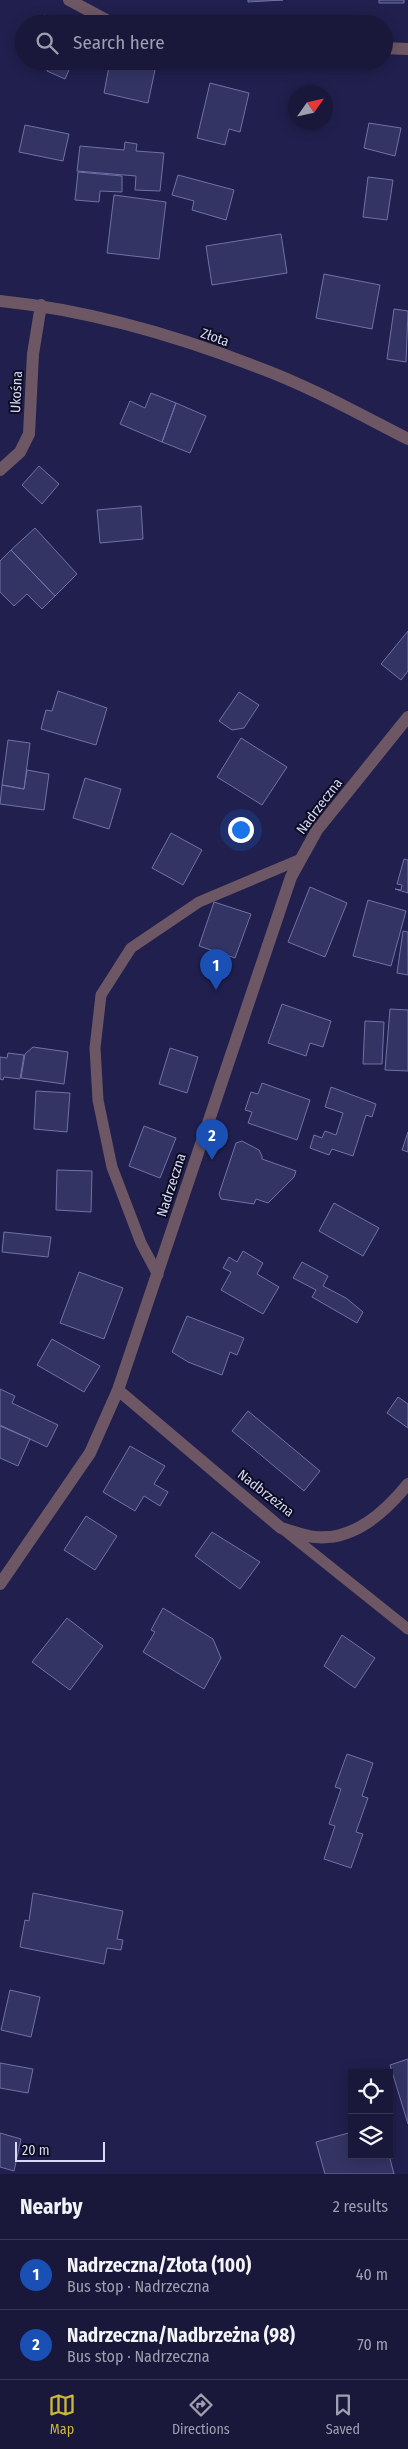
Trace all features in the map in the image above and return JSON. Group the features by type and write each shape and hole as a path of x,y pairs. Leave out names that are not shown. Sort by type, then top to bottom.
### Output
{"street":[{"path":"70,0 98,15"},
{"path":"393,48 408,49"},
{"name":"Złota","path":"0,301 41,305 155,332 258,367 408,439"},
{"name":"Ukośna","path":"0,470 20,452 29,434 33,354 41,305"},
{"name":"Nadrzeczna","path":"0,1584 90,1453 118,1390 270,933 291,877 317,830 408,717"},
{"name":"Nadbrzeżna","path":"118,1390 281,1528 315,1538 342,1534 370,1523 408,1484"}],"lane":[{"path":"158,1274 141,1243 112,1167 98,1100 95,1048 101,994 131,948 199,902 300,859"},
{"path":"281,1528 408,1629"}],"building":[{"path":"248,0 283,0 248,2"},
{"path":"379,0 404,0 404,3 379,3"},
{"path":"47,70 69,70 65,79"},
{"path":"108,70 155,70 148,103 104,93"},
{"path":"210,83 249,93 240,132 229,129 225,145 197,138"},
{"path":"369,123 401,128 395,156 364,148"},
{"path":"25,125 69,134 63,161 19,152"},
{"path":"125,142 137,144 136,151 164,153 160,191 135,190 136,176 77,171 80,146 124,150"},
{"path":"78,172 122,176 122,192 100,191 99,202 75,200"},
{"path":"178,175 234,190 226,220 192,210 194,201 172,195"},
{"path":"368,177 393,180 387,220 363,217"},
{"path":"114,195 166,202 159,259 107,253"},
{"path":"281,234 287,273 212,285 206,246"},
{"path":"324,274 380,285 372,329 316,318"},
{"path":"394,309 408,311 406,362 387,359"},
{"path":"151,393 176,403 162,442 120,424 130,401 145,408"},
{"path":"176,403 206,416 190,453 162,442"},
{"path":"39,466 59,484 42,504 22,485"},
{"path":"141,506 143,539 100,543 97,510"},
{"path":"35,528 77,574 55,596 11,550"},
{"path":"11,550 55,596 42,609 27,594 14,606 0,592 0,561"},
{"path":"408,631 408,671 401,680 381,664"},
{"path":"58,691 107,708 96,745 41,729 46,710 52,711"},
{"path":"239,692 259,705 244,728 232,730 219,721"},
{"path":"241,738 287,767 262,805 217,777"},
{"path":"8,740 30,743 24,789 2,785"},
{"path":"27,770 49,774 44,810 0,804 2,785 24,789"},
{"path":"85,778 121,789 109,829 73,818"},
{"path":"171,833 202,850 183,885 152,868"},
{"path":"404,859 408,860 408,893 395,889 401,890 402,885 397,884"},
{"path":"310,887 347,903 325,957 288,942"},
{"path":"368,900 406,911 391,966 353,956"},
{"path":"214,902 251,914 235,958 199,946"},
{"path":"403,931 408,932 408,975 397,973"},
{"path":"282,1004 331,1021 323,1047 310,1043 306,1056 268,1043"},
{"path":"390,1009 408,1010 408,1071 385,1070"},
{"path":"365,1021 384,1022 382,1064 363,1064"},
{"path":"33,1047 68,1052 64,1084 21,1078 25,1054"},
{"path":"170,1048 198,1057 187,1093 159,1084"},
{"path":"8,1053 24,1055 20,1079 4,1077 3,1080 0,1079 0,1057 7,1058"},
{"path":"262,1083 310,1100 297,1140 248,1123 252,1112 245,1110 251,1092 258,1094"},
{"path":"331,1087 376,1104 372,1117 366,1115 353,1156 332,1149 329,1155 310,1148 314,1135 322,1138 325,1131 336,1135 343,1113 325,1107"},
{"path":"36,1091 70,1093 67,1132 34,1129"},
{"path":"144,1126 176,1138 160,1178 129,1166"},
{"path":"408,1132 408,1152 402,1150"},
{"path":"242,1141 259,1150 262,1159 296,1171 294,1177 268,1203 256,1199 254,1204 221,1199 219,1194 236,1143"},
{"path":"57,1170 92,1171 91,1212 56,1210"},
{"path":"334,1203 379,1228 363,1256 319,1231"},
{"path":"4,1232 51,1237 48,1257 2,1252"},
{"path":"243,1251 263,1263 257,1274 279,1287 263,1314 221,1290 231,1272 223,1268 229,1257 237,1262"},
{"path":"302,1262 328,1276 323,1286 346,1298 363,1312 357,1323 312,1297 316,1290 293,1278"},
{"path":"79,1272 123,1288 104,1339 60,1323"},
{"path":"187,1316 244,1338 237,1355 230,1352 222,1375 188,1362 172,1352"},
{"path":"52,1339 100,1366 84,1392 37,1365"},
{"path":"0,1389 15,1396 12,1403 58,1425 47,1447 0,1425"},
{"path":"398,1397 408,1404 408,1428 387,1413"},
{"path":"248,1411 320,1471 304,1491 232,1431"},
{"path":"0,1426 30,1439 18,1466 0,1458"},
{"path":"130,1446 165,1466 154,1484 168,1492 160,1506 144,1496 135,1511 103,1492"},
{"path":"86,1516 117,1536 95,1570 64,1550"},
{"path":"212,1532 260,1562 240,1589 195,1556"},
{"path":"163,1608 213,1639 221,1658 204,1689 143,1652 155,1632 151,1630"},
{"path":"67,1618 103,1646 70,1690 32,1662"},
{"path":"342,1635 375,1658 355,1688 324,1666"},
{"path":"347,1754 373,1763 362,1796 368,1798 356,1832 363,1834 351,1868 324,1859 335,1826 329,1824 341,1789 335,1787"},
{"path":"33,1893 123,1911 117,1939 123,1940 121,1950 107,1948 104,1964 20,1947 25,1920 29,1921"},
{"path":"10,1990 40,1997 31,2037 1,2030"},
{"path":"408,2059 408,2124 393,2075 393,2069 390,2065"},
{"path":"0,2063 33,2069 28,2093 0,2088"},
{"path":"0,2133 21,2139 14,2171 0,2167"},
{"path":"348,2133 348,2159 390,2159 394,2174 325,2174 316,2142"}],"place":[{"name":"Nadrzeczna/Złota (100)","path":"216,990"},
{"name":"Nadrzeczna/Nadbrzeżna (98)","path":"212,1160"}]}
